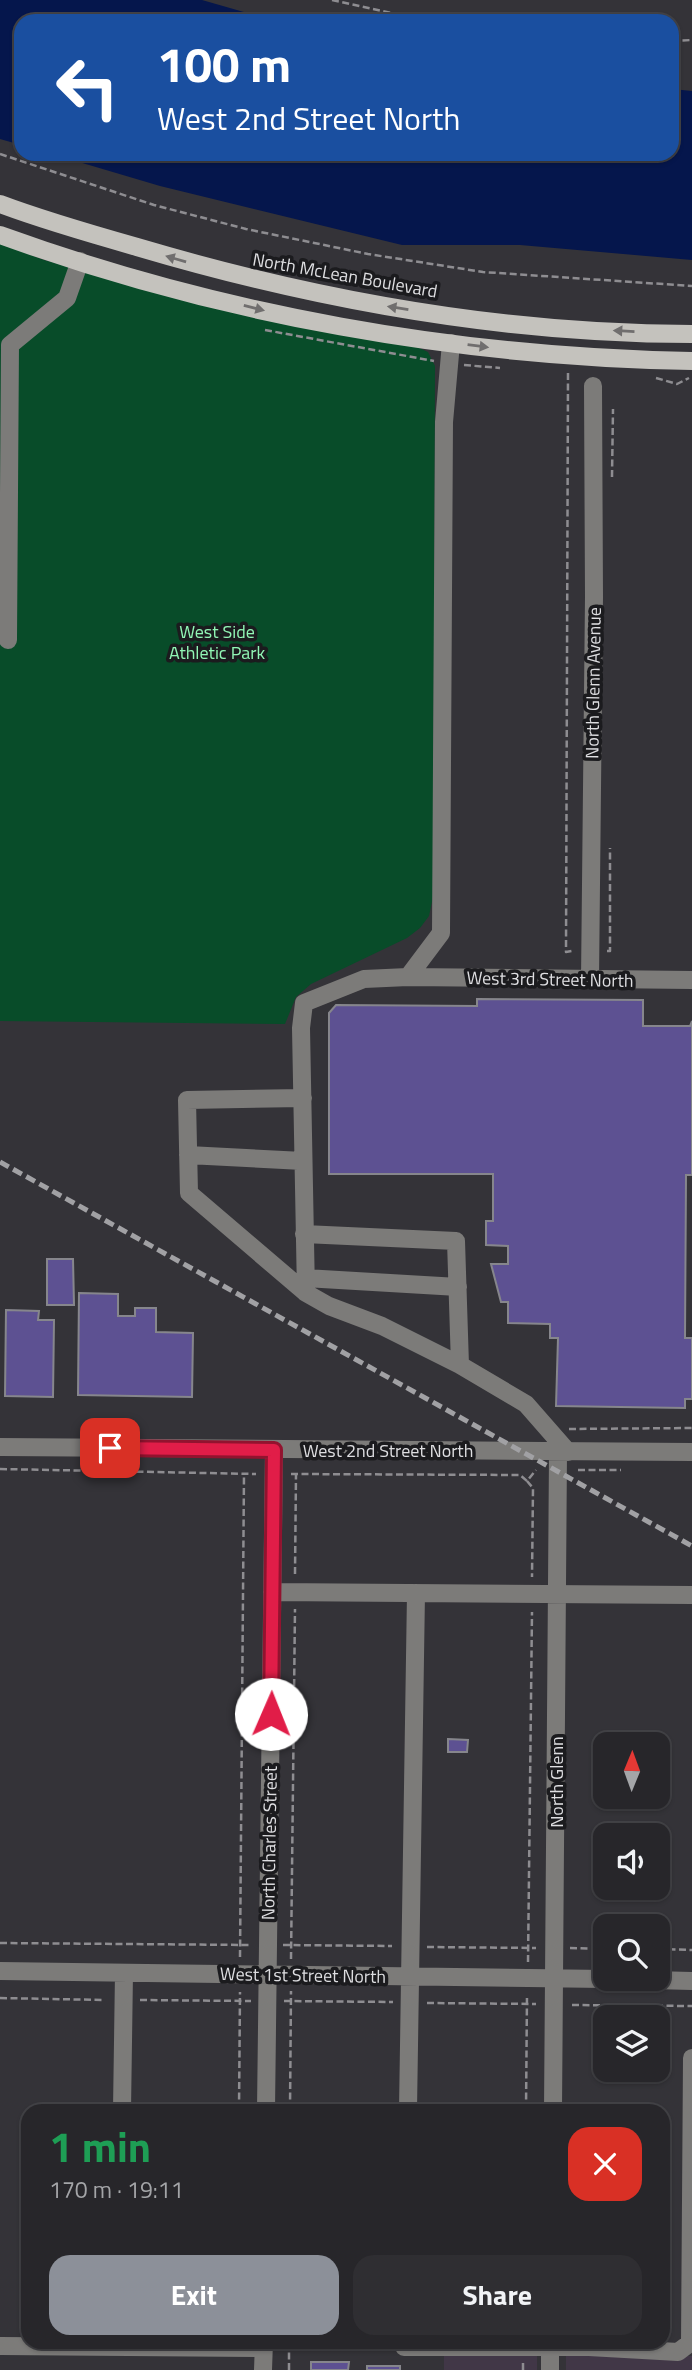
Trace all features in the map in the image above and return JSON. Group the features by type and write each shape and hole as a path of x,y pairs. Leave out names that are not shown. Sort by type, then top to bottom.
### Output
{"main road":[{"name":"North McLean Boulevard","path":"0,204 38,218 232,275 346,300 464,318 575,328 692,334"},
{"path":"0,234 80,261 287,316 451,343 531,353 692,361"}],"street":[{"path":"8,640 5,349 66,298 80,261"},
{"path":"408,977 442,933 444,422 451,343"},
{"name":"North Glenn Avenue","path":"590,980 593,386"},
{"name":"West 3rd Street North","path":"303,1098 301,1028 304,1003 364,979 408,977 692,980"},
{"path":"305,1285 303,1098 187,1100 189,1193 329,1306 382,1326 460,1365 526,1404 548,1429 563,1452"},
{"path":"188,1156 303,1161"},
{"path":"304,1234 456,1241 460,1365"},
{"path":"305,1285 457,1287"},
{"name":"West 2nd Street North","path":"0,1447 692,1452"},
{"name":"North Charles Street","path":"266,2104 274,1450"},
{"name":"North Glenn","path":"553,2104 557,1593 563,1452"},
{"path":"272,1592 692,1595"},
{"path":"408,2104 415,1593"},
{"name":"West 1st Street North","path":"0,1971 593,1979"},
{"path":"122,2104 124,1973"},
{"path":"670,1980 692,1981"},
{"path":"623,2349 678,2352 690,2343 692,2058"},
{"path":"0,2346 21,2346"},
{"path":"263,2370 264,2349"},
{"path":"550,2349 550,2370"}],"path":[{"path":"332,0 395,14"},
{"path":"21,161 154,205 246,229 368,254 483,272 692,286"},
{"path":"548,1429 692,1428"},
{"path":"0,1469 256,1474"},
{"path":"527,1481 536,1470"},
{"path":"240,1959 244,1474"},
{"path":"286,1474 520,1475 533,1488 528,1962"},
{"path":"291,1959 296,1474"},
{"path":"0,1943 253,1945"},
{"path":"567,1948 593,1949"},
{"path":"670,1950 692,1950"},
{"path":"239,2104 240,1988"},
{"path":"290,1989 290,2104"},
{"path":"526,2104 527,1992"},
{"path":"569,2004 692,2006"},
{"path":"289,2349 289,2370"}],"shaded area":[{"path":"0,0 202,0 251,14 14,14 14,143 0,139"},
{"path":"679,90 692,91 692,260 520,245 402,245 160,186 76,161 679,161"},
{"path":"444,2355 537,2355 537,2370 444,2370"},
{"path":"566,2355 692,2356 692,2370 566,2370"}],"green space":[{"name":"West Side Athletic Park","path":"0,243 44,260 267,320 415,346 428,352 435,366 433,897 429,916 420,928 407,938 311,984 296,997 285,1024 0,1021"}],"building":[{"path":"477,999 643,1000 643,1026 690,1026 692,1021 692,1175 686,1175 685,1338 692,1338 692,1399 685,1399 685,1408 556,1406 558,1338 550,1338 550,1324 508,1323 508,1302 501,1302 491,1264 508,1264 508,1246 486,1245 486,1221 493,1221 493,1174 329,1174 329,1013 336,1005 477,1006"},
{"path":"47,1259 73,1259 74,1305 47,1305"},
{"path":"79,1293 118,1294 118,1316 135,1316 135,1308 156,1308 156,1332 193,1333 192,1397 78,1395"},
{"path":"6,1310 39,1311 38,1320 54,1320 53,1397 5,1396"},
{"path":"448,1739 468,1740 467,1752 448,1752"},
{"path":"311,2362 349,2362 348,2370 311,2370"},
{"path":"367,2366 400,2366 400,2370 367,2370"}],"railway":[{"path":"0,1162 692,1546"}],"route":[{"path":"110,1448 274,1450 271,1714"}]}
